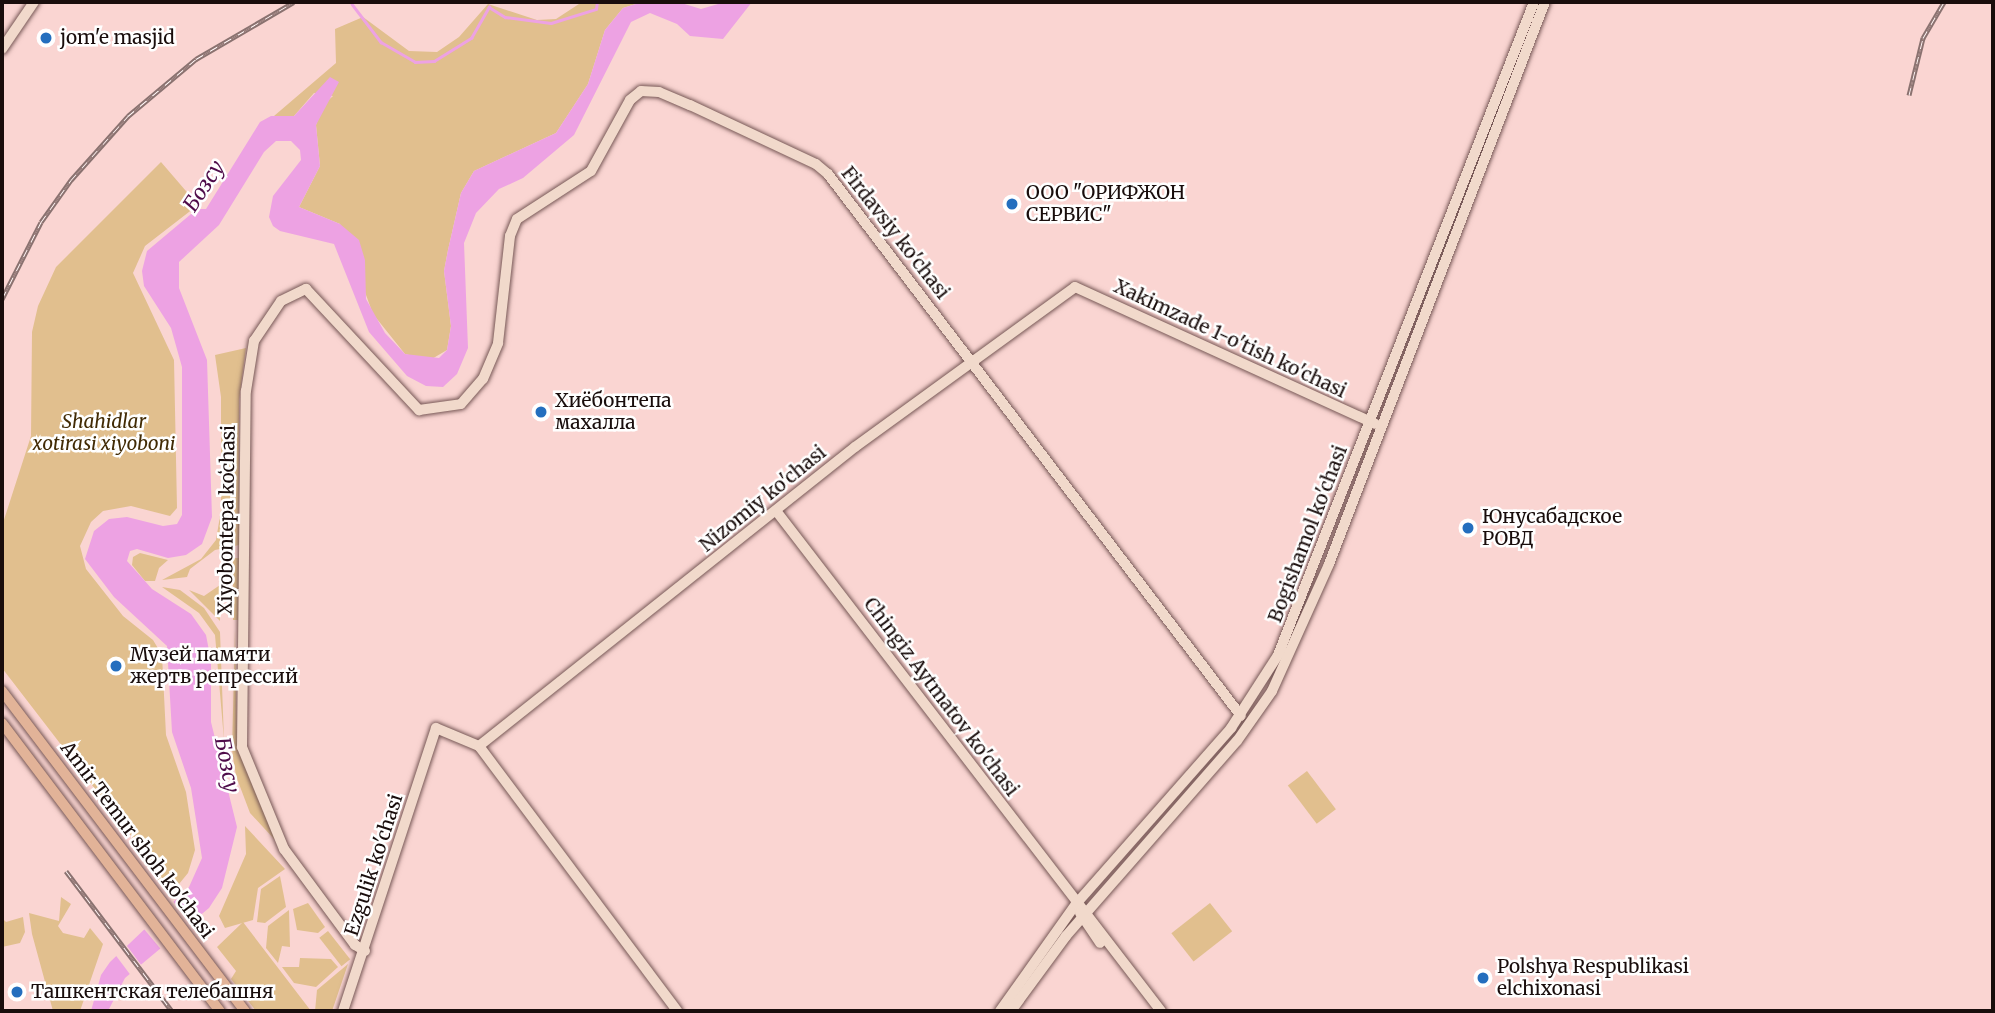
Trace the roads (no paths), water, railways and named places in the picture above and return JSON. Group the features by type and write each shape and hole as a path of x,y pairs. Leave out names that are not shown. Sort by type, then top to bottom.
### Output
{"main road":[{"name":"Amir Temur shoh ko'chasi","path":"2,691 245,1011"},
{"name":"Amir Temur shoh ko'chasi","path":"2,723 220,1011"}],"street":[{"path":"2,49 34,2"},
{"name":"Bogishamol ko'chasi","path":"1011,1011 1084,915 1237,741 1272,691 1329,564 1430,301 1459,208 1534,2"},
{"name":"Bogishamol ko'chasi","path":"1000,1011 1076,904 1241,716 1286,637 1418,297 1459,208 1545,2"},
{"name":"Firdavsiy ko'chasi","path":"273,310 292,294 308,291 419,410 456,407 483,379 498,343 510,236 517,219 591,170 630,100 645,91 690,105 816,164 972,360 1241,716"},
{"name":"Nizomiy ko'chasi","path":"479,746 972,360 1074,287"},
{"name":"Xakimzade 1-o'tish ko'chasi","path":"1074,287 1382,427"},
{"path":"1418,297 1430,301"},
{"name":"Xiyobontepa koʻchasi","path":"273,310 254,341 246,391 242,747 284,849 355,945 365,951"},
{"name":"Chingiz Aytmatov ko'chasi","path":"777,512 1076,904 1152,1011"},
{"name":"Ezgulik ko'chasi","path":"343,1011 365,951 436,728 479,746"},
{"path":"479,746 677,1011"},
{"name":"Chingiz Aytmatov ko'chasi","path":"1084,915 1161,1011"}],"waterway":[{"path":"352,4 381,42 415,62 434,61 471,38 489,7 505,17 551,23 596,9 597,2"}],"railway":[{"path":"2,299 41,222 71,180 128,116 196,59 294,2"},
{"path":"1909,95 1923,38 1944,2"},
{"path":"66,871 172,1011"}],"place":[{"name":"jom'e masjid","path":"46,38"},
{"name":"ООО \"ОРИФЖОН СЕРВИС\"","path":"1012,204"},
{"name":"Хиёбонтепа махалла","path":"541,412"},
{"name":"Юнусабадское РОВД","path":"1468,528"},
{"name":"Музей памяти жертв репрессий","path":"116,666"},
{"name":"Polshya Respublikasi elchixonasi","path":"1483,978"},
{"name":"Ташкентская телебашня","path":"17,992"}],"water label":[{"name":"Бозсу","path":"204,186"},
{"name":"Бозсу","path":"227,765"}],"park label":[{"name":"Shahidlar xotirasi xiyoboni","path":"104,433"}]}
